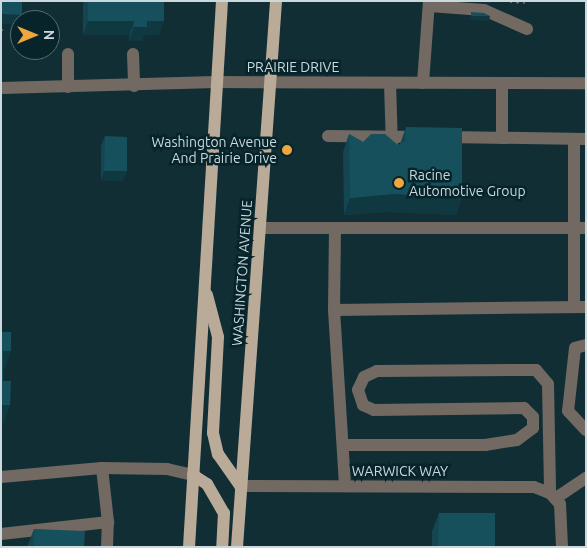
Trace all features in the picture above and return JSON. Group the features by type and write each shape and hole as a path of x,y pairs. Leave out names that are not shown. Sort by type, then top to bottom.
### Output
{"main road":[{"path":"189,547 222,1"},
{"name":"WASHINGTON AVENUE","path":"237,547 240,486 272,82 276,1"},
{"path":"204,285 218,336 213,433 218,454 240,486"},
{"path":"193,475 207,484 224,513 222,547"}],"street":[{"path":"423,83 429,4 484,10 527,29"},
{"path":"68,54 68,87"},
{"path":"133,54 134,86"},
{"name":"PRAIRIE DRIVE","path":"1,88 134,86 216,82 586,83"},
{"path":"390,83 391,155"},
{"path":"502,83 502,138"},
{"path":"328,136 450,140 502,138 580,139 580,307 334,310"},
{"path":"355,137 356,152"},
{"path":"260,228 580,228"},
{"path":"335,228 334,310 345,486"},
{"path":"586,345 575,348 568,411 586,430"},
{"path":"342,445 485,445 517,440 533,428 533,417 524,408 374,410 363,405 358,390 364,377 377,371 536,370 548,384 553,495 562,512 562,547"},
{"path":"1,477 102,468 167,469 193,475"},
{"path":"102,468 108,522 107,547"},
{"path":"553,495 586,478"},
{"name":"WARWICK WAY","path":"240,486 534,487 553,495"},
{"path":"1,534 108,522"}],"path":[{"path":"510,1 529,2"},
{"path":"1,29 6,33"}],"building":[{"path":"1,1 22,1 22,10 10,10 10,14 1,14"},
{"path":"88,1 164,1 164,21 147,21 147,27 134,27 134,21 88,21"},
{"path":"471,12 484,13 490,16 471,16"},
{"name":"Racine Automotive Group","path":"406,127 462,128 462,197 393,194 350,198 349,134 363,142 371,134 385,134 398,145 405,141"},
{"path":"105,136 127,137 127,171 104,171"},
{"path":"1,332 11,332 11,351 3,351 3,381 11,381 10,405 1,405"},
{"path":"439,513 495,513 495,547 438,547"},
{"path":"34,529 85,531 84,547 33,547"}],"place":[{"name":"Washington Avenue And Prairie Drive","path":"287,150"},
{"name":"Racine Automotive Group","path":"399,183"}]}
